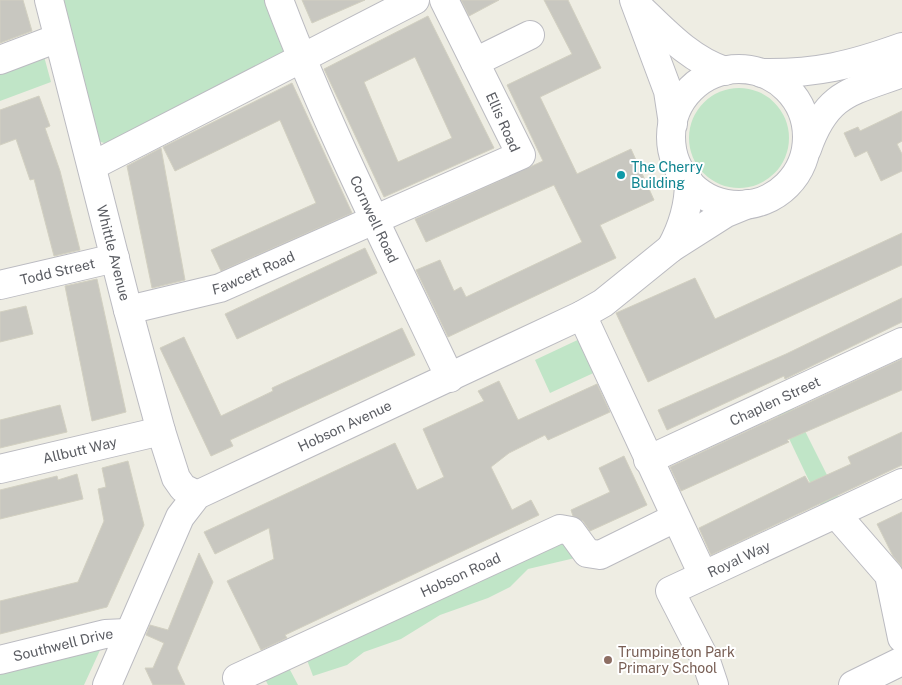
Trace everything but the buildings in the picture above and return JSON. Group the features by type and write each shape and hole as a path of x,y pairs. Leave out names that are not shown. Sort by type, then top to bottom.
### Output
{"street":[{"name":"Whittle Avenue","path":"49,0 128,310 161,431 176,478 183,488 197,495"},
{"name":"Cornwell Road","path":"279,0 301,58 374,219 450,378"},
{"path":"92,166 415,0"},
{"name":"Ellis Road","path":"374,219 521,155 444,0"},
{"path":"636,2 679,45 710,66 725,71"},
{"path":"636,2 668,91 673,124 673,152 679,168 689,182 702,194 730,205 748,204 776,194 787,187 794,178 805,155 816,124 837,100 848,93 902,73"},
{"path":"475,62 530,35"},
{"path":"0,60 58,38"},
{"path":"673,124 681,101 692,86 707,74 725,71 798,74 831,69 871,59 902,47"},
{"path":"761,73 777,79 790,90 800,104 806,127 805,155"},
{"name":"Hobson Avenue","path":"671,248 682,223 688,200 689,182"},
{"name":"Hobson Avenue","path":"107,685 180,517 197,495 582,315 603,302 671,248 726,213 748,204"},
{"name":"Fawcett Road","path":"128,310 220,288 374,219"},
{"name":"Todd Street","path":"0,285 115,258"},
{"path":"582,315 702,575"},
{"name":"Chaplen Street","path":"648,460 780,397 902,342"},
{"name":"Allbutt Way","path":"0,469 161,431"},
{"name":"Royal Way","path":"714,685 706,661 670,591 902,483"},
{"path":"836,514 889,575 902,638"},
{"name":"Hobson Road","path":"237,678 560,528 571,531 587,553 600,555 675,518"},
{"name":"Southwell Drive","path":"0,660 105,634 128,633"},
{"path":"853,685 902,660"}],"green space":[{"path":"61,0 268,0 286,42 284,59 115,146 90,139"},
{"path":"42,49 51,82 0,101 0,66"},
{"path":"739,88 758,91 775,102 786,119 789,138 786,157 775,174 758,185 739,188 720,185 703,174 692,157 689,138 692,119 703,102 720,91"},
{"path":"586,336 600,370 550,393 535,360"},
{"path":"790,401 841,503 821,506 775,409"},
{"path":"561,537 575,558 528,569 510,587 488,598 440,615 401,639 364,652 347,665 313,676 307,660"},
{"path":"101,648 84,685 0,685 0,669"},
{"path":"289,668 298,685 268,685 264,677"}],"place":[{"name":"The Cherry Building","path":"621,175"},
{"name":"Trumpington Park Primary School","path":"608,660"}]}
